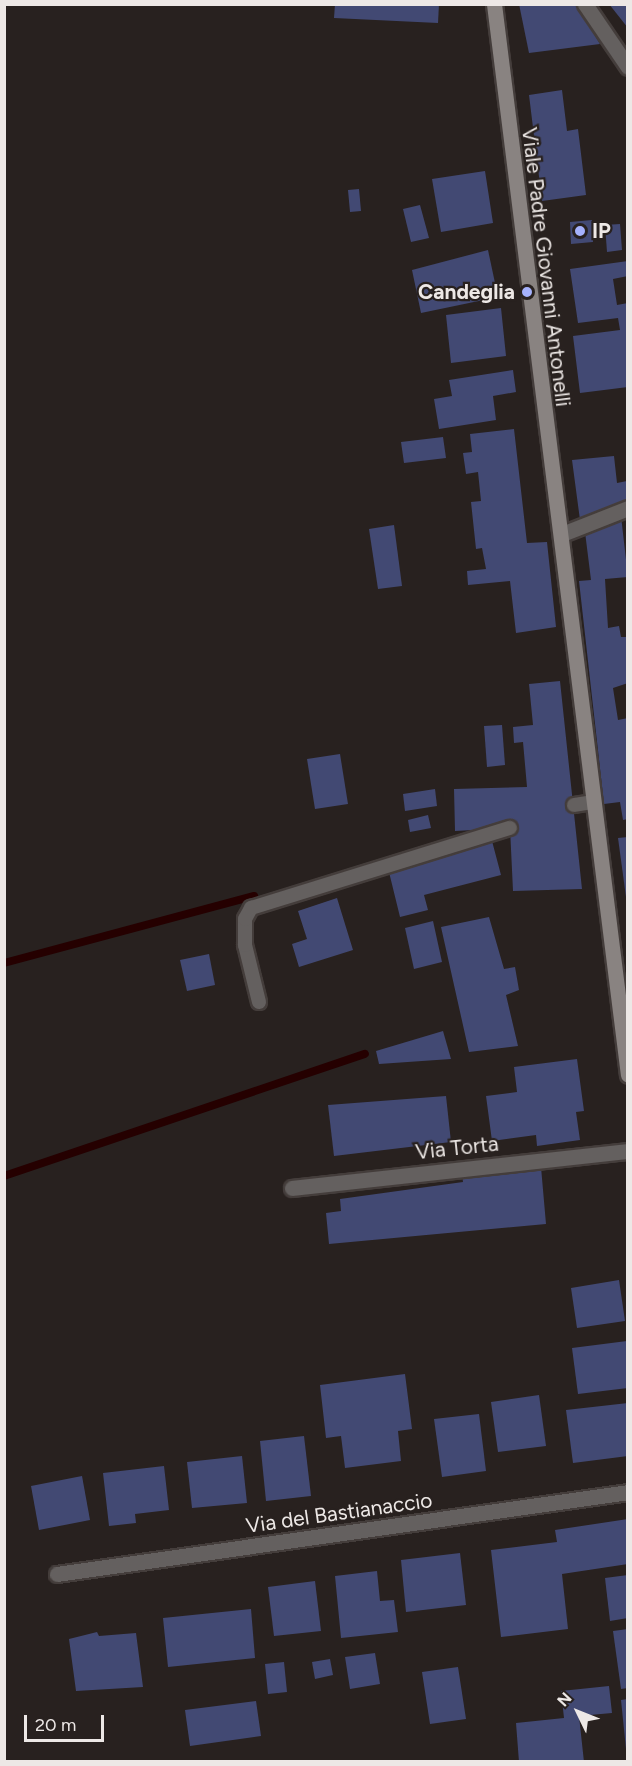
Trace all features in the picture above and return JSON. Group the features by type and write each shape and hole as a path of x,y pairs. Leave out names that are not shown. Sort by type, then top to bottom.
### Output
{"main road":[{"name":"Viale Padre Giovanni Antonelli","path":"494,4 562,534 627,1075"}],"street":[{"path":"585,4 627,67"},
{"path":"562,534 627,508"},
{"name":"Via Torta","path":"292,1188 627,1151"},
{"name":"Via del Bastianaccio","path":"57,1574 627,1492"}],"lane":[{"path":"574,805 593,802"},
{"path":"259,1002 245,945 245,919 251,908 510,828"}],"building":[{"path":"335,4 439,4 438,23 334,18"},
{"path":"519,4 576,4 600,44 529,53"},
{"path":"609,4 628,4 628,28"},
{"path":"562,90 567,131 578,129 586,195 542,201 529,95"},
{"path":"485,171 493,223 441,232 432,179"},
{"path":"359,189 361,211 350,212 348,190"},
{"path":"420,205 429,238 411,242 403,209"},
{"path":"592,220 593,242 571,244 570,222"},
{"path":"620,224 622,250 607,252 605,225"},
{"path":"488,250 498,297 421,313 412,270"},
{"path":"628,261 628,276 613,279 617,305 628,303 628,387 580,393 573,336 620,330 618,318 578,323 570,269"},
{"path":"501,308 506,356 451,363 446,315"},
{"path":"513,370 516,392 493,396 496,420 439,429 434,399 452,396 449,380"},
{"path":"514,429 527,543 547,542 556,627 516,633 510,581 468,585 467,571 486,569 482,548 476,549 471,502 481,501 478,472 466,474 463,453 472,452 470,434"},
{"path":"443,437 446,458 404,463 401,442"},
{"path":"614,456 617,483 627,481 628,499 580,520 572,460"},
{"path":"621,516 628,577 605,579 608,628 619,626 621,637 628,637 628,683 613,688 618,720 628,718 628,819 623,820 620,802 604,804 579,581 591,580 585,532"},
{"path":"394,525 402,586 378,589 369,529"},
{"path":"560,681 582,889 513,891 510,828 455,831 454,789 527,787 523,742 514,743 513,727 533,725 529,684"},
{"path":"502,725 505,765 487,767 484,726"},
{"path":"340,754 348,804 315,809 307,759"},
{"path":"435,789 437,806 405,811 403,794"},
{"path":"428,815 431,828 410,832 408,820"},
{"path":"628,837 628,897 626,897 618,838"},
{"path":"492,841 501,875 424,895 428,910 400,917 388,868"},
{"path":"337,898 353,950 299,967 292,944 307,939 298,911"},
{"path":"489,917 504,969 515,967 519,990 506,995 518,1046 469,1052 441,927"},
{"path":"433,921 442,962 414,969 405,928"},
{"path":"209,954 215,985 187,991 180,960"},
{"path":"443,1031 451,1059 379,1064 376,1051"},
{"path":"577,1059 584,1111 576,1112 580,1140 537,1146 536,1135 492,1141 486,1096 517,1092 514,1067"},
{"path":"446,1096 451,1142 334,1156 328,1105"},
{"path":"541,1167 546,1224 329,1244 326,1213 341,1211 340,1199 463,1182 462,1175"},
{"path":"619,1280 625,1321 577,1328 571,1288"},
{"path":"627,1341 628,1388 578,1394 572,1348"},
{"path":"405,1374 412,1429 398,1431 401,1461 345,1468 341,1436 326,1438 320,1385"},
{"path":"539,1395 546,1446 498,1452 491,1402"},
{"path":"628,1403 628,1456 573,1463 566,1410"},
{"path":"479,1414 486,1471 442,1477 434,1419"},
{"path":"304,1436 311,1496 266,1501 260,1441"},
{"path":"242,1456 247,1503 192,1508 187,1462"},
{"path":"164,1466 169,1510 135,1514 136,1523 109,1526 103,1473"},
{"path":"82,1476 90,1520 39,1530 31,1486"},
{"path":"628,1519 628,1564 562,1574 568,1629 501,1637 491,1550 557,1542 555,1530"},
{"path":"460,1553 466,1605 406,1612 401,1560"},
{"path":"377,1571 380,1601 394,1600 398,1632 341,1638 335,1576"},
{"path":"628,1575 628,1618 610,1621 605,1578"},
{"path":"315,1581 321,1631 274,1636 268,1587"},
{"path":"251,1609 255,1658 168,1667 163,1618"},
{"path":"628,1629 628,1688 621,1689 613,1631"},
{"path":"97,1632 99,1636 136,1633 143,1687 76,1691 69,1639"},
{"path":"375,1653 380,1684 350,1689 345,1657"},
{"path":"330,1659 333,1675 315,1679 312,1662"},
{"path":"284,1662 287,1692 268,1694 265,1664"},
{"path":"458,1667 466,1719 430,1724 422,1672"},
{"path":"609,1686 612,1713 579,1716 584,1762 519,1762 516,1723 564,1718 561,1691"},
{"path":"628,1699 628,1749 626,1749 621,1700"},
{"path":"256,1701 261,1736 190,1746 185,1710"}],"waterway":[{"path":"4,963 254,896"},
{"path":"4,1176 365,1054"}],"place":[{"name":"IP","path":"580,231"},
{"name":"Candeglia","path":"527,292"}]}
